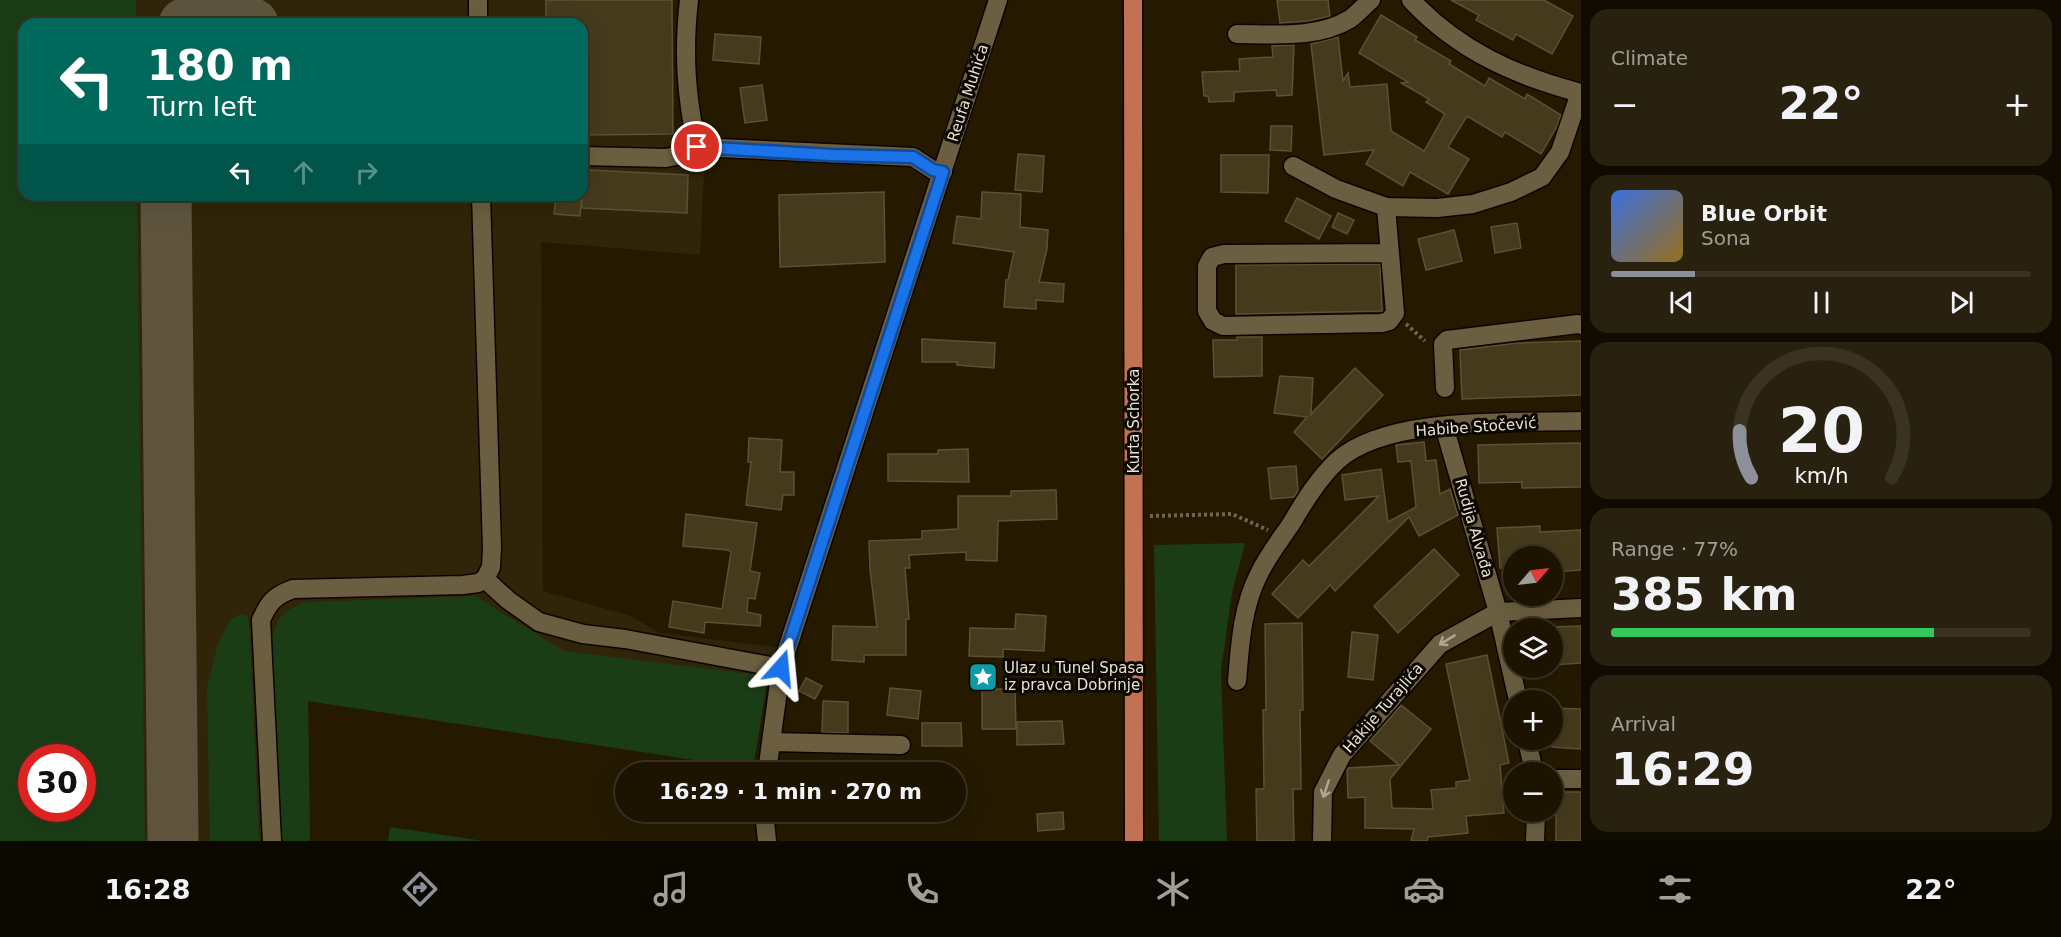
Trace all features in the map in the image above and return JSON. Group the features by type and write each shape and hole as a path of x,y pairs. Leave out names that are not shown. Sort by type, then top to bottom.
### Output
{"main road":[{"name":"Kurta Schorka","path":"1133,0 1134,841"}],"street":[{"path":"478,0 478,18"},
{"path":"588,156 666,158 694,152 697,147 691,117 685,40 689,0"},
{"name":"Reufa Muhića","path":"769,762 781,668 998,0"},
{"path":"1237,34 1299,34 1332,27 1351,19 1371,0"},
{"path":"1293,166 1336,189 1386,207 1437,208 1473,204 1511,192 1542,177 1560,152 1580,93 1530,78 1480,55 1437,25 1411,0"},
{"path":"697,147 913,157 933,170 943,172"},
{"path":"272,841 261,620 268,604 280,594 293,589 478,583 485,579 491,567 482,201"},
{"path":"1386,207 1390,253 1395,314 1389,321 1223,326 1213,321 1207,311 1207,266 1212,257 1224,254 1390,253"},
{"path":"1445,388 1443,344 1447,340 1581,325"},
{"name":"Habibe Stočević","path":"1237,681 1243,620 1258,575 1313,489 1337,461 1363,444 1392,433 1444,426 1581,422"},
{"name":"Rudija Alvađa","path":"1444,426 1498,612 1516,690"},
{"path":"485,579 508,600 539,622 583,634 625,639 781,668"},
{"path":"1498,612 1581,608"},
{"name":"Hakije Turajlića","path":"1322,841 1323,792 1342,754 1440,644 1498,612"},
{"path":"772,742 901,745"},
{"path":"1563,779 1581,779"},
{"path":"765,822 767,841"},
{"path":"1535,841 1536,822"}],"path":[{"path":"1395,314 1426,342 1447,340"},
{"path":"1134,516 1232,514 1262,526 1280,540"}],"shaded area":[{"path":"0,0 672,0 672,151 705,152 700,255 541,242 543,591 631,616 659,633 777,647 768,676 754,762 707,762 308,701 310,841 0,841"}],"green space":[{"path":"0,0 136,0 136,18 18,18 18,201 137,201 145,841 0,841"},
{"path":"1245,543 1232,593 1221,671 1227,841 1159,841 1154,545"},
{"path":"475,596 564,651 768,676 754,762 707,762 308,701 310,841 278,841 271,640 276,625 283,615 307,602"},
{"path":"241,614 248,616 250,633 259,841 210,841 207,688 218,644 231,619"},
{"path":"390,827 484,841 388,841"}],"building":[{"path":"546,0 672,0 673,134 588,135 588,18 546,18"},
{"path":"1277,0 1328,0 1330,16 1308,21 1280,23"},
{"path":"1451,0 1544,0 1573,16 1552,54 1516,34 1513,40 1476,20 1479,15"},
{"path":"1381,15 1417,37 1415,40 1451,61 1449,64 1485,86 1489,78 1525,99 1527,94 1561,115 1541,154 1505,132 1502,137 1467,116 1448,147 1469,159 1448,194 1410,172 1403,186 1366,164 1374,150 1324,155 1311,44 1338,37 1343,81 1348,73 1350,87 1387,84 1391,131 1424,151 1445,114 1426,102 1429,99 1401,83 1408,82 1359,53"},
{"path":"715,34 761,37 759,64 713,60"},
{"path":"1294,45 1292,95 1277,96 1276,90 1234,92 1234,101 1209,102 1208,96 1204,96 1202,72 1240,71 1239,59 1273,57 1272,46"},
{"path":"762,85 767,120 745,123 740,88"},
{"path":"1271,126 1292,126 1291,151 1270,150"},
{"path":"1018,154 1044,156 1042,192 1015,190"},
{"path":"1221,155 1269,155 1268,193 1221,192"},
{"path":"590,170 688,175 687,213 582,208 582,201 588,201"},
{"path":"884,192 885,262 780,267 779,195"},
{"path":"982,192 1021,194 1020,227 1048,230 1047,249 1039,282 1064,284 1063,302 1036,300 1036,309 1004,307 1006,280 1008,280 1014,252 953,243 957,216 981,219"},
{"path":"1297,198 1331,216 1319,239 1285,221"},
{"path":"555,201 581,201 580,216 554,214"},
{"path":"1338,213 1354,220 1347,234 1332,227"},
{"path":"1517,223 1521,248 1495,253 1491,227"},
{"path":"1454,230 1462,261 1426,270 1418,239"},
{"path":"1380,264 1382,311 1236,314 1236,265"},
{"path":"1237,337 1262,337 1262,376 1214,377 1213,340 1237,340"},
{"path":"922,339 995,343 994,368 957,365 957,362 922,362"},
{"path":"1581,341 1581,395 1462,399 1460,350 1518,343"},
{"path":"1355,368 1383,395 1322,459 1294,432 1307,417 1274,413 1280,376 1313,378 1311,414"},
{"path":"749,438 782,440 780,472 794,472 794,495 783,495 781,510 746,505 751,462 748,462"},
{"path":"1424,442 1426,461 1436,460 1440,494 1450,489 1458,515 1419,536 1409,517 1335,591 1330,585 1298,618 1272,594 1303,560 1309,566 1379,496 1345,500 1342,475 1381,469 1388,522 1416,507 1411,461 1398,462 1396,445"},
{"path":"1581,443 1581,487 1522,488 1522,482 1479,483 1478,445"},
{"path":"968,449 969,482 888,481 888,454 938,454 938,450"},
{"path":"1296,466 1298,491 1294,497 1271,499 1268,468"},
{"path":"1056,490 1057,519 998,521 997,561 966,560 966,552 909,555 910,568 905,568 909,619 906,619 906,655 864,655 864,662 832,660 833,626 877,627 869,541 922,539 922,531 958,529 958,496 1011,496 1011,491"},
{"path":"686,514 757,523 750,571 760,573 755,599 748,598 747,612 761,615 760,626 705,622 704,633 669,627 673,601 722,609 731,552 683,546"},
{"path":"1540,526 1540,532 1581,530 1581,570 1563,571 1563,546 1503,546 1503,568 1500,568 1497,528"},
{"path":"1434,549 1459,575 1398,633 1374,606"},
{"path":"1016,614 1046,616 1044,651 1003,649 1003,657 969,656 970,628 1015,629"},
{"path":"1302,623 1301,789 1293,789 1294,841 1257,841 1256,789 1264,789 1265,624"},
{"path":"1581,626 1581,663 1563,664 1563,627"},
{"path":"1352,632 1378,635 1373,680 1348,677"},
{"path":"1487,655 1503,734 1503,750 1506,750 1509,762 1503,762 1500,765 1503,813 1466,816 1468,833 1428,837 1427,841 1411,841 1414,829 1365,828 1365,797 1348,798 1347,770 1348,768 1399,765 1370,741 1401,705 1431,729 1390,779 1392,808 1433,809 1431,790 1456,788 1456,782 1470,780 1446,664"},
{"path":"806,678 822,686 815,699 799,691"},
{"path":"890,688 921,691 918,719 887,715"},
{"path":"982,689 1015,689 1016,729 982,729"},
{"path":"823,701 848,702 848,733 822,732"},
{"path":"1563,708 1581,709 1581,749 1563,748"},
{"path":"1062,721 1064,744 1017,745 1017,722"},
{"path":"922,723 961,723 962,746 922,746"},
{"path":"1563,792 1581,792 1581,841 1556,841 1556,822 1563,822"},
{"path":"1063,812 1064,829 1038,831 1037,814"}],"taxiway":[{"path":"199,18 218,14 241,18"},
{"path":"166,201 173,841"}],"place":[{"name":"Ulaz u Tunel Spasa iz pravca Dobrinje","path":"983,677"}],"route":[{"path":"697,147 913,157 933,170 943,172 781,668"}]}
